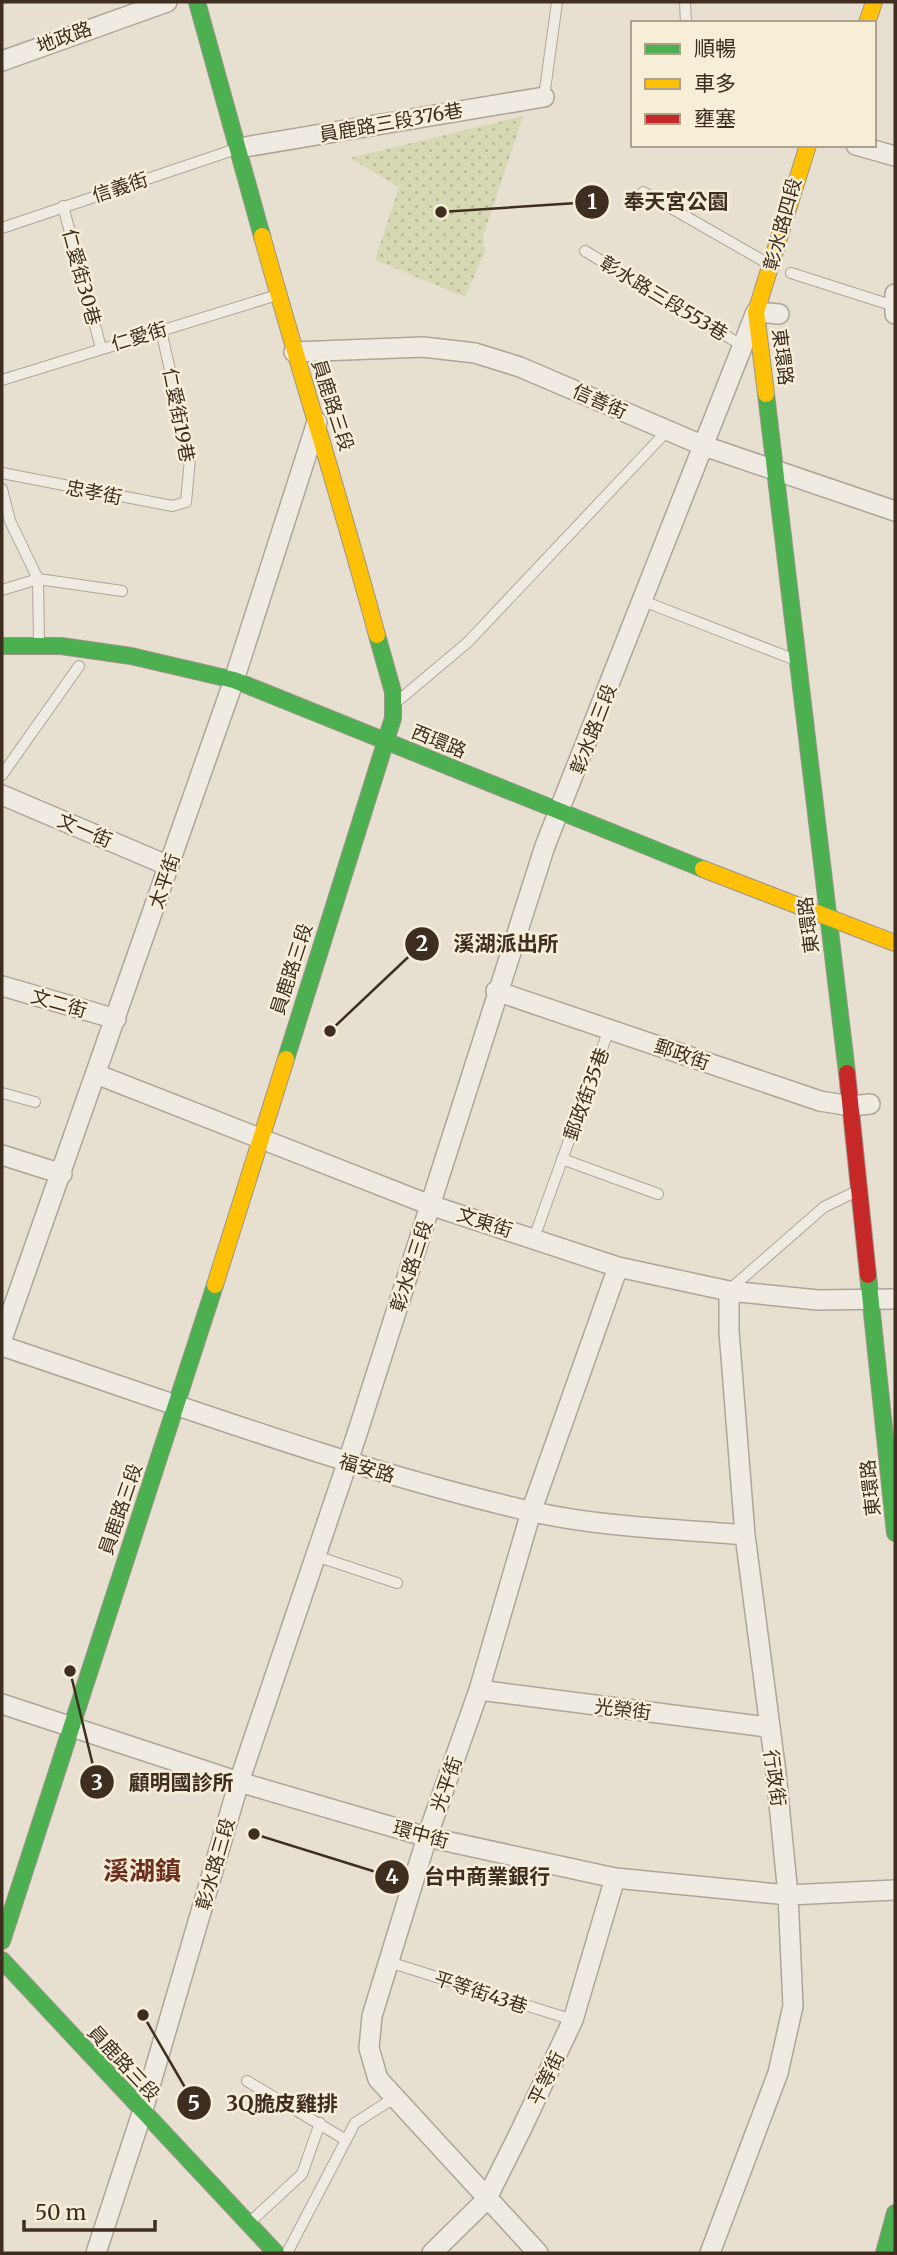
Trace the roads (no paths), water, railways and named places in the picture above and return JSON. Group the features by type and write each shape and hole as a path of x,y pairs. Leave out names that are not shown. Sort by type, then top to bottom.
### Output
{"main road":[{"name":"員鹿路三段","path":"2,1941 69,1727 177,1404 354,842 381,748 393,718 393,692 318,421 294,352 197,2"},
{"path":"868,21 874,2"},
{"name":"彰水路四段","path":"757,313 807,147"},
{"name":"彰水路四段","path":"779,320 792,267"},
{"name":"東環路","path":"757,313 828,922 866,1105 860,1190 887,1301 895,1533"},
{"name":"西環路","path":"2,646 39,646 131,656 231,687 557,819 828,922 849,926 895,943"},
{"name":"西環路","path":"155,678 231,687"},
{"name":"員鹿路三段","path":"2,1960 142,2113 276,2253"},
{"path":"886,2253 895,2213"}],"street":[{"name":"地政路","path":"2,61 167,2"},
{"name":"員鹿路三段376巷","path":"239,148 544,97"},
{"path":"863,147 895,156"},
{"path":"895,294 895,314"},
{"path":"757,313 779,320"},
{"name":"彰水路三段","path":"96,2253 142,2113 239,1782 348,1463 496,991 557,819 757,313"},
{"name":"信善街","path":"294,352 423,347 475,353 520,367 704,446 895,511"},
{"name":"太平街","path":"2,1339 231,687 318,421"},
{"name":"文一街","path":"2,795 169,866"},
{"name":"文二街","path":"2,986 116,1019"},
{"name":"郵政街","path":"496,991 820,1101 866,1105"},
{"name":"文東街","path":"96,1074 260,1136 430,1205 618,1267 729,1291 818,1300 887,1301"},
{"path":"2,1154 62,1174"},
{"name":"光平街","path":"538,2253 486,2200 378,2079 369,2049 372,2016 428,1837 479,1690 531,1512 618,1267"},
{"name":"行政街","path":"710,2253 735,2196 778,2073 793,2006 788,1895 776,1773 767,1727 745,1535 729,1331 729,1291"},
{"name":"福安路","path":"2,1346 348,1463 531,1512 745,1535"},
{"name":"光榮街","path":"479,1690 767,1727"},
{"name":"環中街","path":"2,1704 239,1782 428,1837 615,1878 788,1895 895,1890"},
{"name":"平等街","path":"432,2253 486,2200 573,2020 615,1878"}],"lane":[{"path":"544,97 558,2"},
{"path":"685,2 686,21"},
{"name":"信義街","path":"2,228 239,148"},
{"path":"643,192 771,265"},
{"name":"仁愛街30巷","path":"63,206 101,348"},
{"name":"彰水路三段553巷","path":"585,251 743,346"},
{"path":"792,267 895,306"},
{"name":"仁愛街","path":"2,380 278,295"},
{"name":"仁愛街19巷","path":"161,330 190,460 186,502"},
{"path":"393,705 468,642 667,431"},
{"name":"忠孝街","path":"2,473 172,506 186,502"},
{"path":"2,489 10,521 38,579 39,646"},
{"path":"2,590 38,579 122,592"},
{"path":"643,601 798,661"},
{"path":"2,775 78,666"},
{"name":"郵政街35巷","path":"534,1238 609,1029"},
{"path":"2,1093 35,1102"},
{"name":"郵政街35巷","path":"562,1159 658,1194"},
{"path":"729,1291 824,1207 860,1190"},
{"path":"316,1556 397,1583"},
{"name":"平等街43巷","path":"389,1962 573,2020"},
{"path":"247,2081 346,2140"},
{"path":"287,2253 355,2123 394,2098"},
{"path":"249,2223 302,2174 320,2123"}],"place":[{"name":"奉天宮公園","path":"441,212"},
{"name":"溪湖派出所","path":"330,1031"},
{"name":"顧明國診所","path":"70,1671"},
{"name":"台中商業銀行","path":"254,1834"},
{"name":"3Q脆皮雞排","path":"143,2015"}],"district":[{"name":"溪湖鎮","path":"142,1870"}]}
